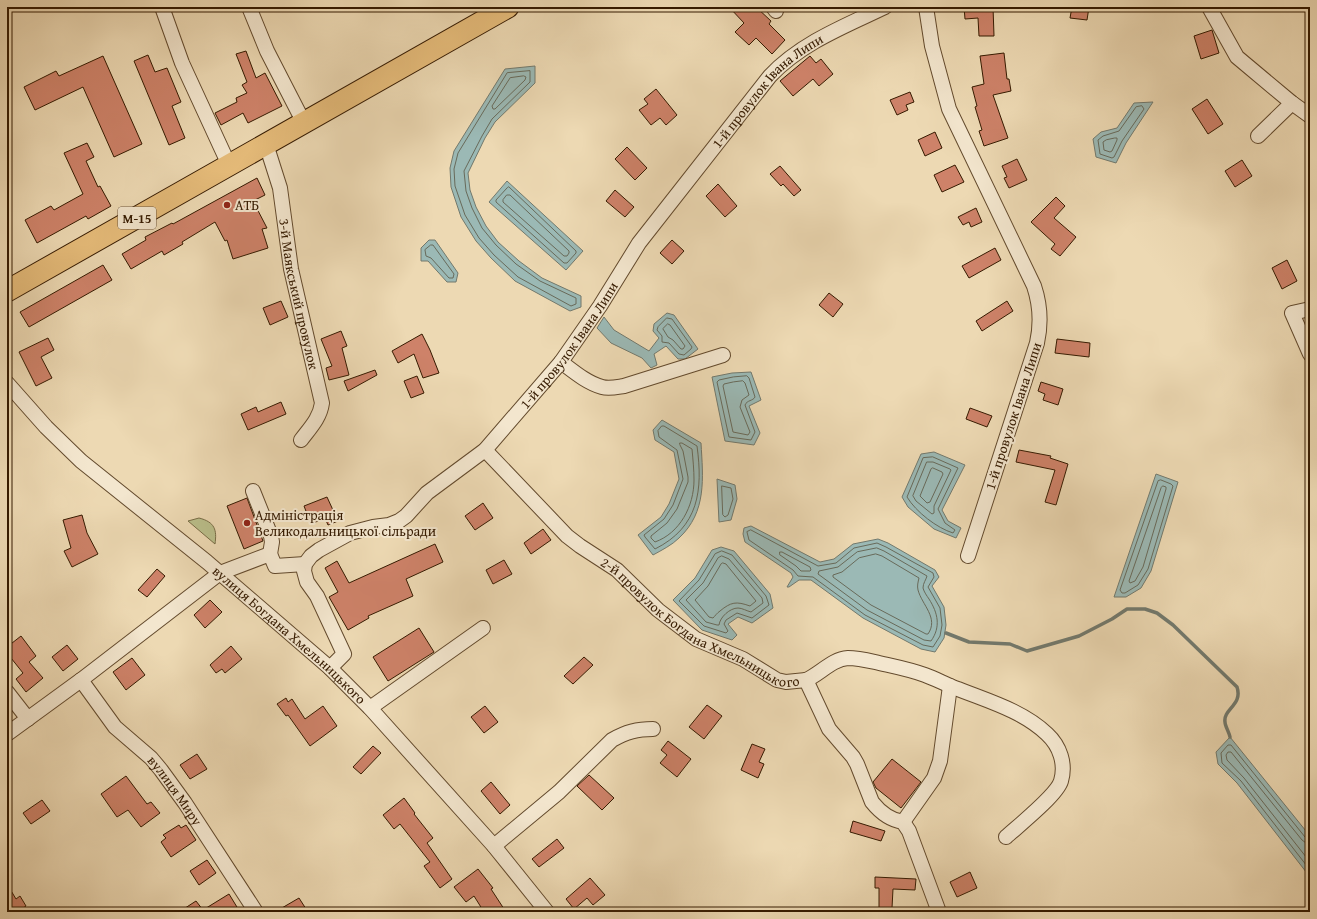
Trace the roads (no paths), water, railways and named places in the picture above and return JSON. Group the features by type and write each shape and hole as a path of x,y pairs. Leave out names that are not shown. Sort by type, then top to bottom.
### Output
{"highway":[{"name":"М-15","path":"7,291 508,7"}],"street":[{"path":"162,7 182,63 229,165"},
{"path":"249,7 267,52 304,123"},
{"name":"1-й провулок Івана Липи","path":"305,564 311,556 319,550 350,533 373,527 389,525 399,521 406,516 428,493 485,450 561,362 582,334 639,243 770,76 791,56 822,37 885,7"},
{"name":"1-й провулок Івана Липи","path":"926,7 932,46 949,109 1034,286 1039,304 1039,335 1037,344 968,556"},
{"path":"1209,7 1237,57 1292,103 1310,116"},
{"path":"1258,136 1292,103"},
{"name":"3-й Маякський провулок","path":"266,144 280,188 291,269 322,403 321,412 318,418 302,440"},
{"path":"1310,309 1292,313 1310,354"},
{"path":"561,362 595,385 611,388 624,386 723,355"},
{"name":"вулиця Богдана Хмельницького","path":"7,382 46,427 81,460 220,573 330,668 370,708 494,846 547,912"},
{"name":"2-й провулок Богдана Хмельницького","path":"485,450 567,536 617,570 658,610 696,639 743,659 777,680 786,682 806,680 829,728 857,764 875,807 894,821 903,822"},
{"path":"254,491 271,536 272,542 270,554 276,566 305,564 304,571 307,582 317,596 344,654 330,668"},
{"path":"7,734 81,680 220,573 270,554"},
{"path":"370,708 483,628"},
{"path":"806,680 839,660 848,658 909,669 1006,708 1025,718 1048,734 1059,750 1061,757 1062,774 1060,782 1057,788 1026,820 1006,836"},
{"name":"вулиця Миру","path":"81,680 115,727 151,758 161,770 185,803 256,912"},
{"path":"939,912 914,844 903,822 934,778 940,761 950,686"},
{"path":"7,692 28,719"},
{"path":"494,846 559,792 612,740 633,730 653,729"}],"water":[{"path":"535,66 535,83 495,122 485,138 468,173 470,190 476,207 486,226 498,242 519,261 542,278 581,296 581,307 570,311 515,281 491,258 476,241 461,217 451,187 450,168 454,151 505,69"},
{"path":"1153,102 1126,143 1116,163 1096,157 1093,139 1101,132 1117,128 1134,103"},
{"path":"507,181 583,251 566,270 489,202"},
{"path":"429,240 435,240 458,273 456,282 447,282 428,261 421,261 421,248"},
{"path":"667,313 674,315 698,349 685,359 678,359 666,346 654,354 657,365 651,368 642,358 611,343 597,328 604,317 614,330 649,351 659,338 653,331 654,324"},
{"path":"751,372 761,400 749,406 760,433 754,445 725,441 712,377 732,373"},
{"path":"662,420 701,443 702,482 699,506 695,517 688,528 673,543 653,555 638,535 661,517 669,504 679,479 674,452 655,440 653,430"},
{"path":"934,452 965,465 942,510 948,521 961,528 956,538 934,529 908,507 902,497 921,454"},
{"path":"1156,474 1178,482 1151,571 1141,588 1126,597 1114,597"},
{"path":"717,479 735,485 737,499 731,520 719,522"},
{"path":"751,526 820,562 834,559 853,544 878,539 888,543 935,570 939,577 932,586 944,607 946,625 944,638 935,652 921,649 863,618 811,580 799,580 787,587 793,577 791,573 745,542 743,534 744,528"},
{"path":"721,547 734,551 770,594 773,608 752,623 738,617 728,624 737,635 732,640 702,630 673,600 695,578 712,550"},
{"path":"1230,737 1310,836 1310,877 1237,783 1218,764 1216,752"}],"waterway":[{"path":"946,633 969,642 1010,644 1027,651 1079,636 1112,619 1127,609 1145,609 1157,613 1173,625 1237,687 1237,698 1225,718 1225,724 1230,737"}],"place":[{"name":"АТБ","path":"227,205"},
{"name":"Адміністрація Великодальницької сільради","path":"247,523"}]}
